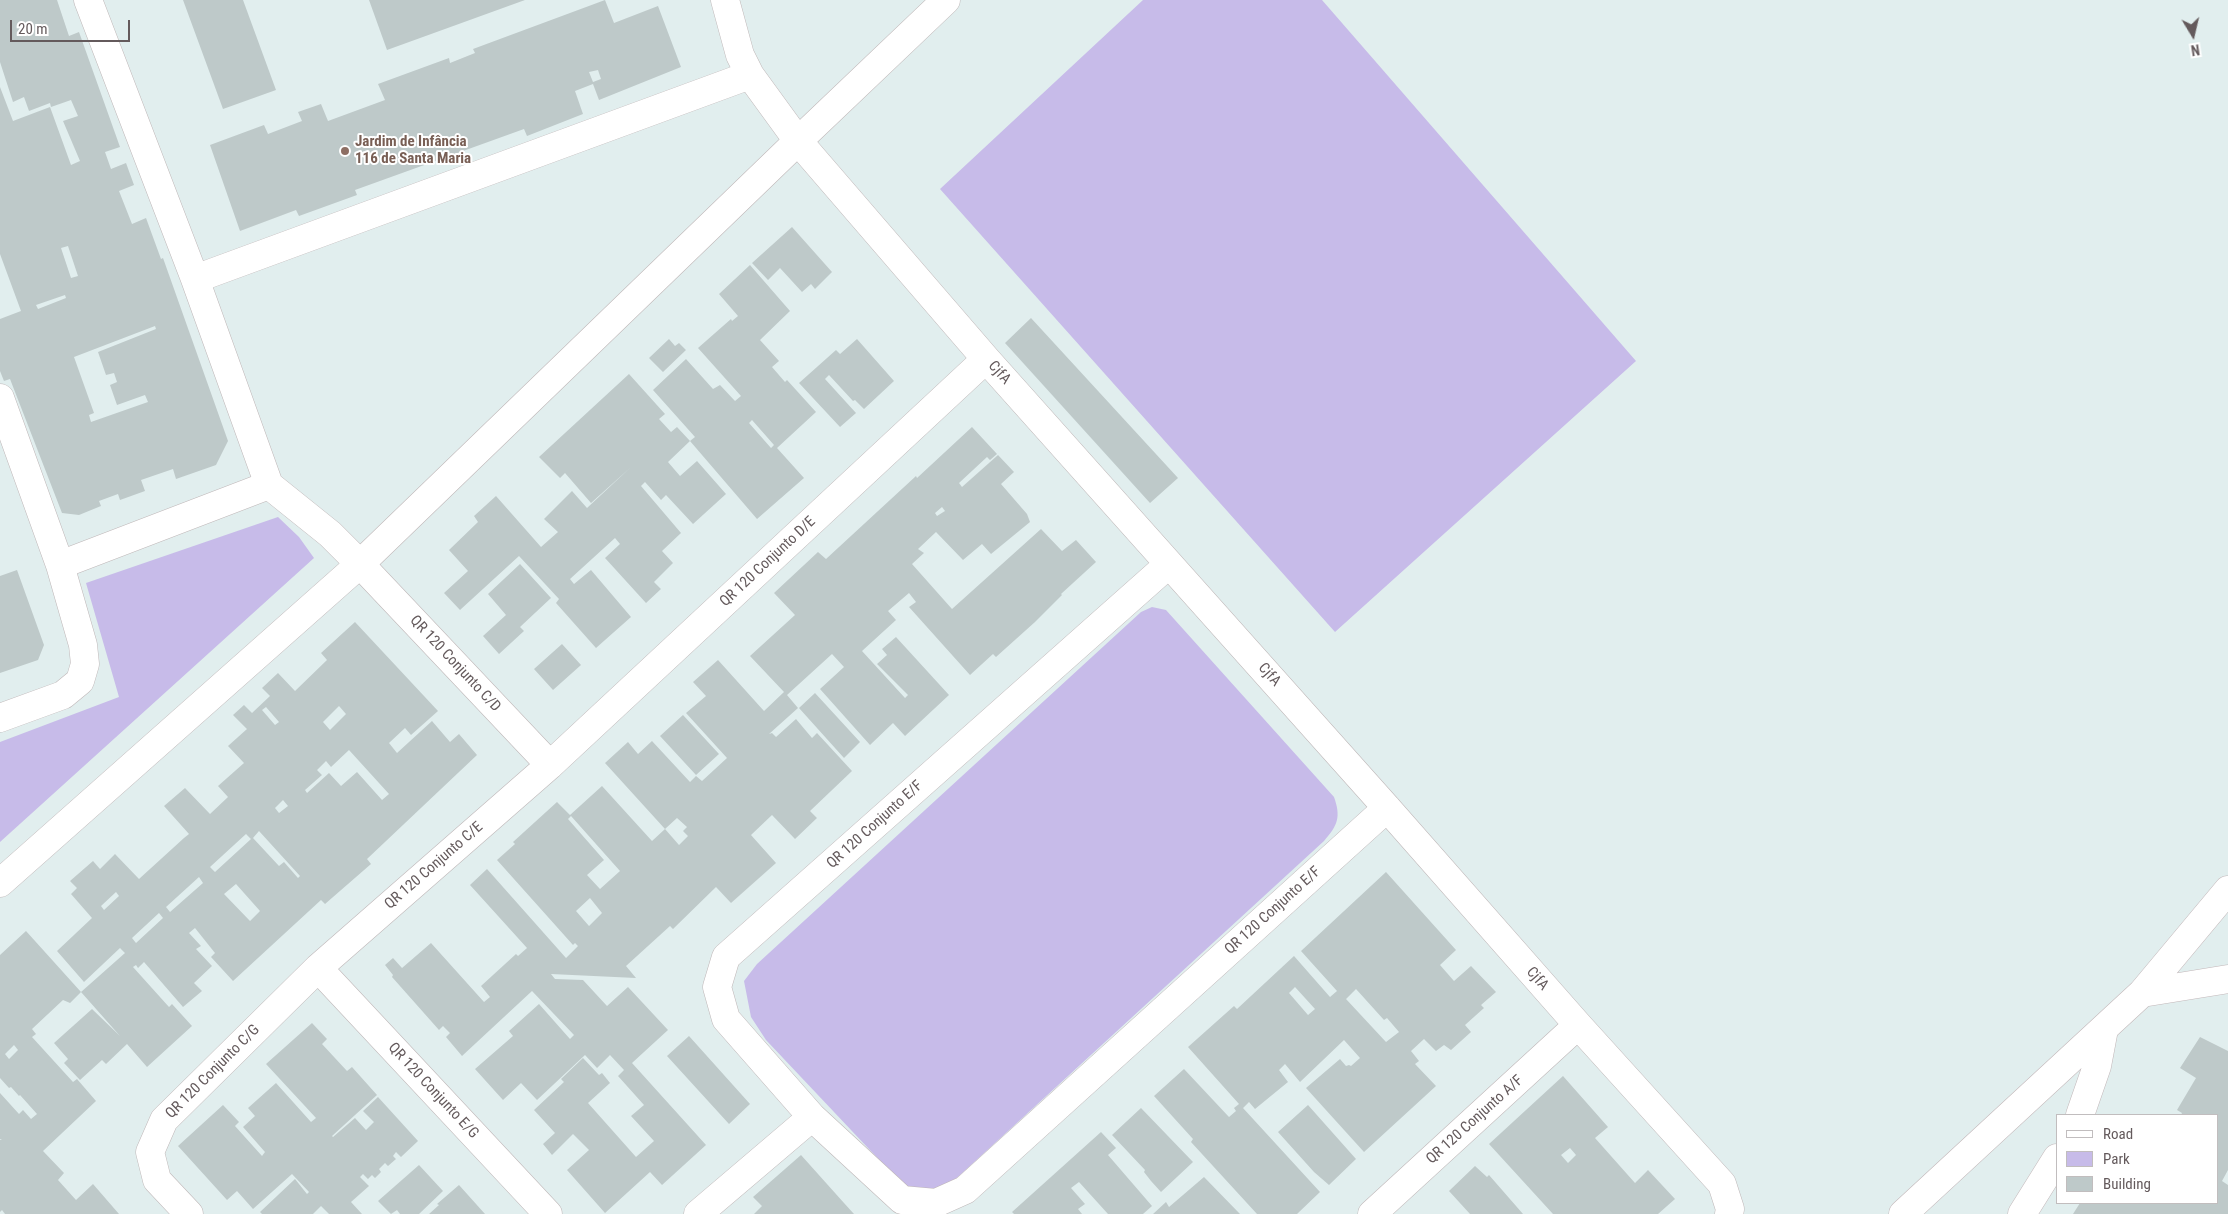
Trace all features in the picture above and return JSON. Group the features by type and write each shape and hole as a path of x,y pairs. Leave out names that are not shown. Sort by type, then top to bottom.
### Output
{"street":[{"path":"60,565 269,485 195,279 88,0"},
{"name":"CjfA","path":"725,0 740,55 750,75 798,141 986,360 1387,808 1578,1026 1722,1184 1730,1209 1729,1214"},
{"path":"0,882 360,564 946,0"},
{"path":"195,279 750,75"},
{"name":"QR 120 Conjunto D/E","path":"550,765 986,360"},
{"path":"0,398 60,565 83,645 85,664 80,681 63,696 0,718"},
{"name":"QR 120 Conjunto C/D","path":"269,485 330,534 550,765"},
{"name":"QR 120 Conjunto E/F","path":"1169,564 726,957 717,987 726,1019 812,1116 902,1200 936,1203 965,1190 1387,808"},
{"name":"QR 120 Conjunto C/E","path":"318,968 550,765"},
{"path":"1903,1214 2142,993 2228,890"},
{"name":"QR 120 Conjunto C/G","path":"188,1214 157,1180 150,1152 164,1120 318,968"},
{"name":"QR 120 Conjunto E/G","path":"318,968 548,1214"},
{"path":"2142,993 2228,979"},
{"name":"QR 120 Conjunto A/F","path":"1372,1214 1578,1026"},
{"path":"2080,1114 2097,1066 2104,1029"},
{"path":"698,1214 812,1116"},
{"path":"2022,1214 2056,1160"}],"green space":[{"path":"1143,0 1322,0 1636,361 1335,632 940,189"},
{"path":"278,517 299,537 314,558 0,842 0,742 119,697 86,583"},
{"path":"1152,607 1166,610 1334,797 1338,815 1335,825 1324,841 958,1177 943,1187 932,1191 919,1190 902,1184 766,1040 751,1017 744,981 757,964 1141,612"}],"building":[{"path":"0,0 57,0 69,36 79,32 120,147 105,152 111,169 126,163 134,185 119,191 132,224 146,218 161,259 163,258 228,441 216,465 176,479 173,469 141,480 145,491 120,500 118,494 99,501 101,506 79,515 62,513 10,379 4,381 0,371 0,319 21,311 0,254 0,87 13,121 50,107 71,165 80,161 63,121 78,116 71,100 51,107 50,103 29,111 24,97 13,102 0,62","holes":["68,246 78,276 71,278 61,248","65,295 66,298 38,309 36,305","155,326 156,329 98,352 106,375 114,373 117,382 110,385 117,405 145,395 148,402 91,422 89,415 94,413 74,357"]},
{"path":"183,0 243,0 276,90 223,109"},
{"path":"369,0 525,0 387,50"},
{"path":"605,0 614,23 658,6 681,67 599,100 593,84 575,91 583,114 527,136 524,129 355,190 357,195 299,216 296,210 240,231 210,145 264,125 268,134 302,121 298,112 321,104 328,121 385,100 378,84 449,58 450,63 475,53 473,49","holes":["598,70 601,79 593,82 589,72"]},
{"path":"792,227 832,272 815,289 811,284 802,292 780,268 768,280 752,263"},
{"path":"750,265 790,311 760,340 779,361 772,367 785,382 787,380 816,412 777,448 804,478 757,519 690,441 695,437 653,390 686,359 713,389 720,385 735,401 741,396 698,348 731,319 732,321 738,316 719,294","holes":["752,420 774,445 771,448 749,423"]},
{"path":"1031,318 1178,478 1150,503 1005,343"},
{"path":"669,339 675,346 679,343 686,350 663,372 649,358"},
{"path":"857,339 894,381 864,409 855,400 853,401 829,375 825,379 856,413 840,427 799,383 836,350 840,354"},
{"path":"629,374 665,414 659,419 671,432 677,427 690,441 668,462 680,476 697,461 726,494 693,524 666,495 661,500 645,482 641,486 681,533 662,551 673,563 654,582 661,589 646,603 605,558 620,544 615,538 570,579 574,584 591,570 631,617 596,648 556,603 559,599 519,556 460,610 444,593 468,571 449,550 478,522 474,516 496,496 541,547 558,532 544,519 572,491 587,508 631,467 591,503 565,473 560,478 539,457"},
{"path":"972,427 997,454 990,460 987,457 959,483 962,487 998,455 1014,472 1001,484 1027,514 1030,522 991,554 982,544 963,560 936,532 918,549 924,553 912,564 952,609 1041,529 1062,551 1076,540 1096,562 996,657 993,654 970,675 909,607 916,602 909,593 888,611 896,620 862,651 905,698 908,695 877,664 887,655 882,649 896,637 949,695 905,736 893,723 870,745 820,689 844,667 832,654 787,695 798,708 769,734 772,733 776,737 796,719 812,738 817,733 852,771 810,811 817,818 795,839 772,815 751,835 776,863 731,903 716,887 673,929 670,926 626,966 636,978 551,974 555,979 583,980 607,1006 628,987 668,1030 632,1063 706,1145 662,1185 650,1172 605,1213 567,1170 589,1150 573,1134 552,1155 543,1144 555,1133 534,1110 564,1082 561,1079 583,1058 599,1075 602,1073 610,1083 588,1103 636,1157 654,1141 631,1116 644,1105 618,1076 624,1070 610,1055 597,1068 585,1055 537,1100 521,1083 503,1100 475,1069 513,1036 509,1031 539,1004 570,1039 574,1035 532,991 462,1056 446,1037 450,1033 443,1026 439,1030 392,977 393,975 385,965 393,958 402,968 431,943 484,1002 490,997 481,986 516,954 518,956 527,948 470,885 487,869 566,958 578,946 575,943 573,945 497,860 515,844 513,842 557,802 570,815 602,786 652,841 665,829 605,763 628,742 638,754 652,741 690,782 696,776 702,781 727,758 686,713 706,696 693,682 718,660 764,711 784,692 750,656 795,615 774,593 818,552 826,559","holes":["942,507 945,511 937,516 935,513","571,816 620,871 600,889 587,875 604,860 568,819","677,818 687,827 683,831 688,836 679,845 665,829","590,898 602,913 589,926 576,911"]},
{"path":"520,564 551,598 520,627 524,631 499,654 483,636 506,615 488,594"},
{"path":"17,570 44,645 38,660 0,673 0,576"},
{"path":"355,622 438,711 411,735 405,728 389,743 397,753 432,721 450,742 459,734 477,755 367,859 371,864 325,904 321,900 233,981 211,957 215,953 195,928 189,933 201,946 196,949 212,966 194,983 202,991 183,1007 144,962 138,968 136,965 133,967 169,1007 172,1004 192,1026 147,1067 127,1044 106,1064 102,1060 80,1080 64,1063 68,1059 54,1043 92,1009 120,1036 81,992 125,953 120,948 84,982 57,951 92,918 71,894 77,888 70,881 93,861 100,869 115,854 139,879 189,834 164,806 185,788 210,814 228,797 218,786 244,763 228,746 247,729 233,715 244,705 252,713 270,696 262,688 278,673 295,691 327,660 321,653","holes":["339,706 346,714 330,730 323,722","266,707 279,722 275,725 262,710","349,750 389,794 382,800 357,772 341,786 329,773 307,793 305,790 322,775 317,770 326,761 331,767","283,800 288,806 279,813 275,808","259,831 300,876 298,878 284,862 279,866 253,838","246,834 251,839 215,872 210,867","199,877 203,883 170,912 166,907","236,884 260,911 250,921 224,894","116,892 119,896 104,910 101,906","159,913 163,918 136,943 132,938"]},
{"path":"562,644 581,665 553,690 534,669"},
{"path":"815,693 860,742 844,758 799,708"},
{"path":"683,715 719,754 696,775 660,736"},
{"path":"1386,872 1456,950 1440,965 1454,981 1471,966 1496,992 1481,1005 1484,1008 1465,1025 1471,1032 1451,1050 1444,1045 1436,1051 1424,1039 1411,1051 1419,1061 1415,1064 1436,1086 1364,1152 1306,1088 1340,1059 1346,1066 1351,1066 1360,1058 1344,1040 1300,1082 1285,1064 1279,1070 1288,1082 1255,1109 1249,1102 1243,1108 1320,1192 1297,1214 1257,1214 1191,1142 1193,1139 1154,1096 1184,1069 1229,1117 1236,1111 1234,1108 1239,1104 1188,1047 1234,1006 1237,1009 1294,956 1330,997 1337,991 1301,951","holes":["1295,987 1315,1009 1308,1015 1289,993","1356,989 1384,1020 1387,1018 1399,1032 1386,1042 1346,999"]},
{"path":"26,931 81,992 70,1003 63,1000 32,1029 36,1034 32,1037 73,1082 77,1079 96,1101 43,1151 64,1173 58,1180 76,1200 93,1184 119,1214 5,1214 2,1210 0,1212 0,1140 2,1139 0,1139 0,1093 19,1114 23,1110 31,1119 37,1114 20,1095 11,1087 9,1088 0,1078 0,955","holes":["14,1045 18,1050 9,1059 5,1054"]},
{"path":"312,1023 327,1039 322,1044 347,1071 352,1067 377,1095 332,1136 355,1118 366,1130 374,1122 363,1111 378,1097 418,1141 401,1157 396,1152 393,1156 396,1159 388,1166 385,1163 379,1169 381,1172 375,1178 372,1175 368,1179 363,1174 360,1177 369,1186 351,1202 362,1214 329,1214 321,1206 313,1214 262,1214 260,1212 295,1179 307,1194 309,1192 292,1174 253,1209 237,1191 227,1200 178,1146 223,1105 239,1122 235,1126 262,1156 265,1152 243,1127 255,1116 248,1108 276,1083 311,1122 316,1118 266,1064"},
{"path":"689,1036 750,1104 729,1124 667,1056"},
{"path":"2200,1037 2228,1051 2228,1170 2222,1181 2228,1185 2228,1214 2073,1214 2079,1204 2218,1204 2218,1114 2182,1114 2177,1110 2196,1078 2180,1068"},
{"path":"1563,1076 1608,1127 1595,1138 1635,1183 1648,1170 1675,1199 1658,1214 1553,1214 1489,1144","holes":["1570,1148 1576,1155 1568,1163 1561,1155"]},
{"path":"1308,1105 1356,1159 1329,1185 1314,1172 1278,1132"},
{"path":"1141,1108 1193,1162 1161,1192 1144,1172 1145,1170 1112,1135"},
{"path":"1101,1132 1116,1148 1108,1155 1152,1206 1143,1214 1108,1214 1079,1182 1071,1188 1085,1204 1078,1209 1082,1214 1014,1214 1012,1212"},
{"path":"801,1155 854,1214 754,1214 762,1206 753,1197"},
{"path":"419,1165 443,1191 419,1214 400,1214 397,1210 391,1214 378,1201"},
{"path":"1475,1166 1487,1177 1489,1175 1523,1214 1470,1214 1449,1191"},
{"path":"1204,1177 1240,1214 1153,1214 1166,1202 1169,1207"},
{"path":"459,1185 485,1214 429,1214 439,1205 437,1204"}],"place":[{"name":"Jardim de Infância 116 de Santa Maria","path":"345,151"}]}
